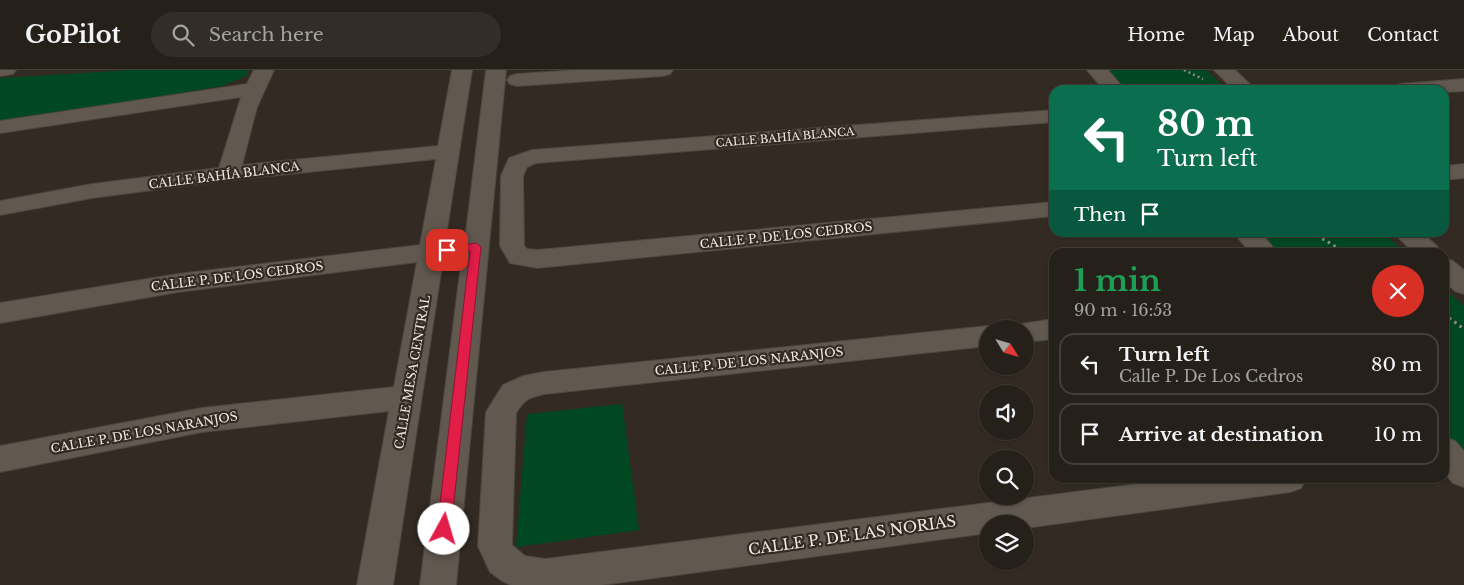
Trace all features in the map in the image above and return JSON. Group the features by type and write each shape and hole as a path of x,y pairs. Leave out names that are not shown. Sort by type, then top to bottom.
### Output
{"street":[{"path":"0,70 6,70"},
{"path":"229,173 253,89 264,70"},
{"name":"CALLE MESA CENTRAL","path":"375,585 462,70"},
{"path":"438,585 476,247 506,75 663,70"},
{"path":"1097,70 1110,85"},
{"path":"1224,70 1240,85"},
{"path":"1449,86 1464,85"},
{"path":"0,127 253,89"},
{"name":"CALLE BAHÍA BLANCA","path":"519,257 512,246 512,176 517,163 532,157 1049,116"},
{"name":"CALLE BAHÍA BLANCA","path":"0,208 92,191 229,173 449,151"},
{"path":"1449,173 1464,172"},
{"name":"CALLE P. DE LOS CEDROS","path":"519,257 536,259 1049,209"},
{"path":"1250,237 1260,248"},
{"path":"1411,237 1423,248"},
{"name":"CALLE P. DE LOS CEDROS","path":"0,313 85,296 233,275 476,247"},
{"path":"1449,272 1464,285"},
{"path":"1034,331 1049,330"},
{"name":"CALLE P. DE LOS NARANJOS","path":"506,564 495,546 501,412 513,393 523,388 544,383 979,337"},
{"name":"CALLE P. DE LOS NARANJOS","path":"0,459 202,420 407,398"},
{"name":"CALLE P. DE LAS NORIAS","path":"506,564 517,572 545,576 1252,483"}],"path":[{"path":"1320,237 1338,248"},
{"path":"1449,318 1464,329"}],"green space":[{"path":"132,70 249,70 246,76 222,86 0,123 0,78"},
{"path":"1103,70 1206,70 1222,85 1117,85"},
{"path":"1258,237 1388,237 1400,248 1268,248"},
{"path":"1449,292 1464,306 1464,460 1449,444"},
{"path":"622,404 639,530 516,547 527,414"}],"route":[{"path":"444,529 476,247 447,250"}]}
